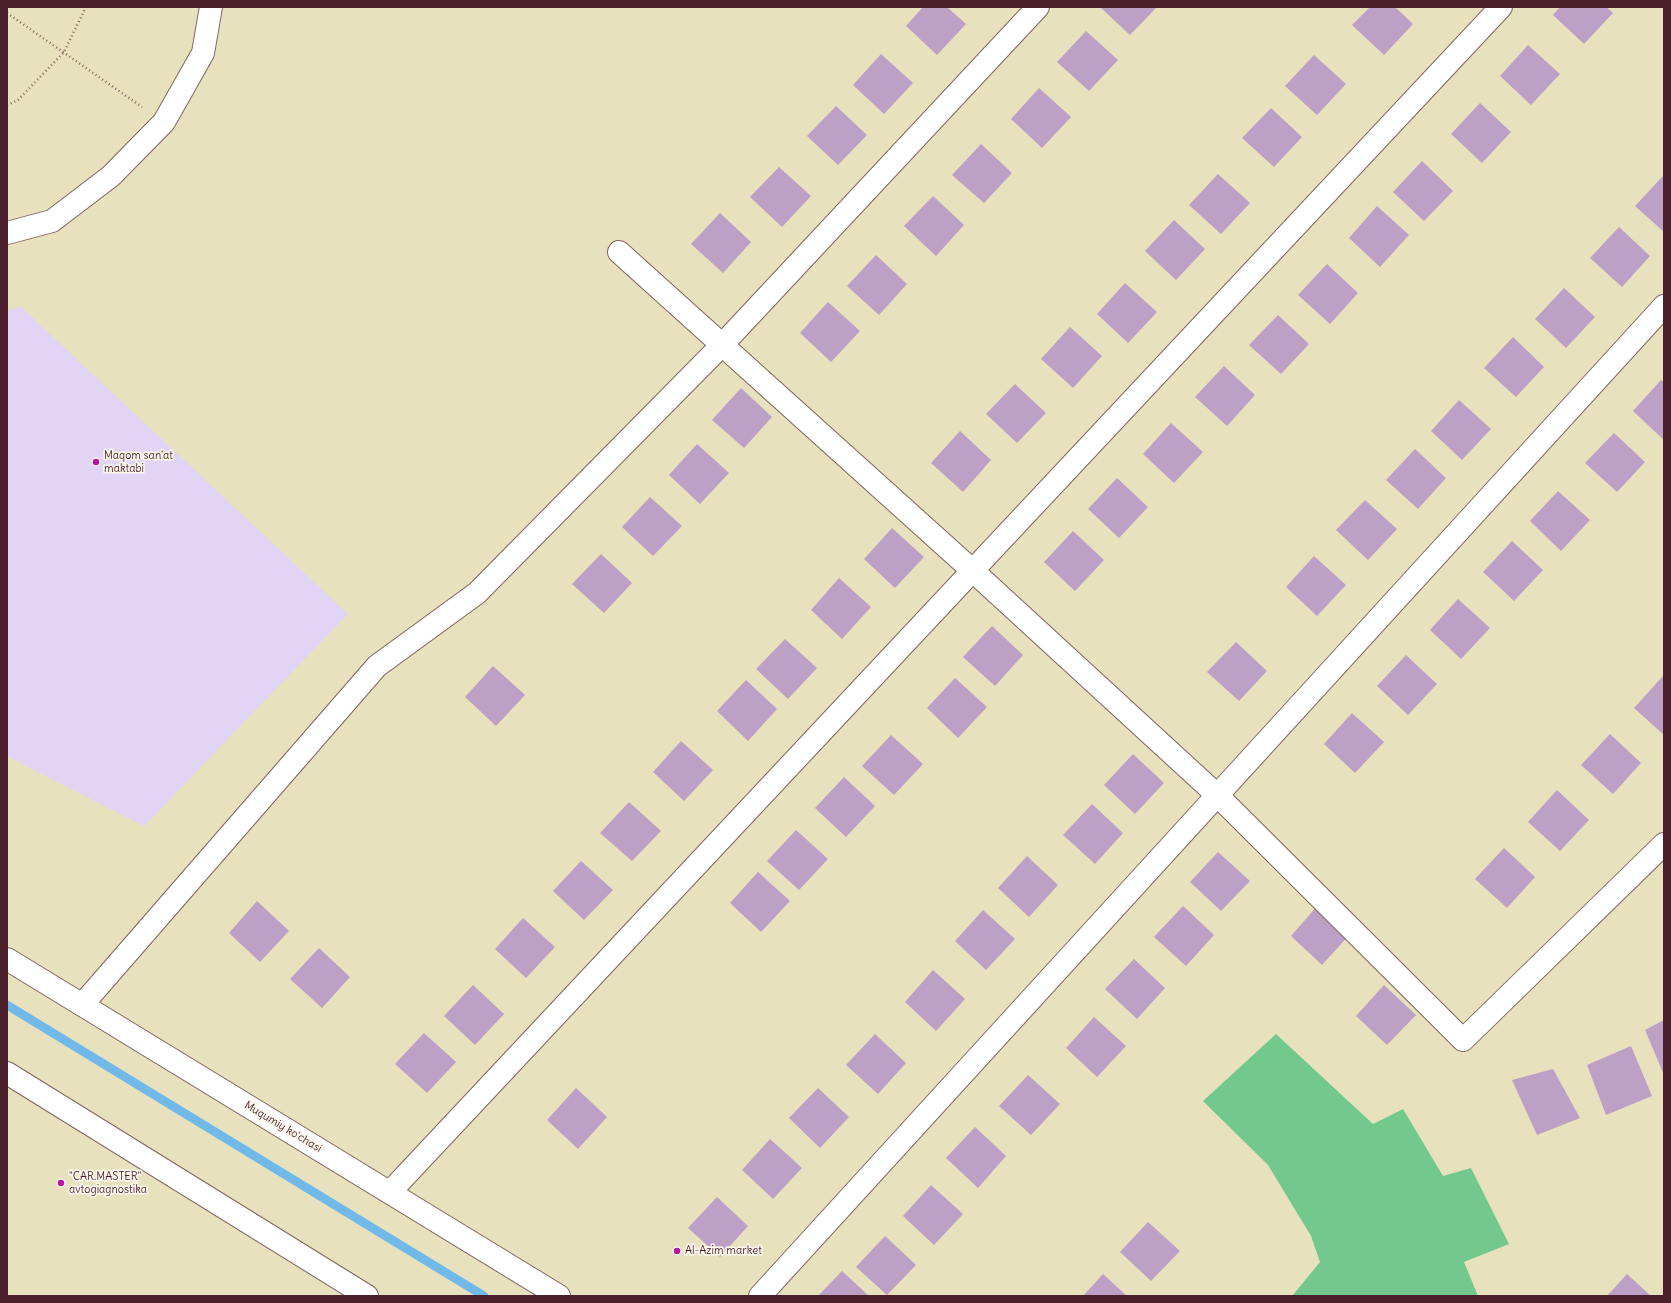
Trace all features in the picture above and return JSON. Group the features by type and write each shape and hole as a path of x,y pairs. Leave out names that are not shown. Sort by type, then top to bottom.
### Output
{"street":[{"path":"7,233 52,221 111,176 164,122 203,53 211,7"},
{"path":"82,1005 377,666 477,593 722,345 1038,7"},
{"path":"390,1192 1502,7"},
{"path":"619,252 973,571 1216,796 1463,1040 1664,844"},
{"path":"760,1296 1664,306"},
{"name":"Muqumiy ko'chasi","path":"7,959 559,1296"},
{"path":"7,1073 367,1296"}],"path":[{"path":"7,105 18,100 64,52 86,7"},
{"path":"7,13 164,122"}],"shaded area":[{"name":"Maqom san'at maktabi","path":"21,307 348,614 144,826 7,756 7,310"}],"green space":[{"path":"1276,1034 1373,1124 1403,1109 1443,1176 1471,1168 1509,1244 1464,1262 1478,1296 1292,1296 1320,1262 1311,1236 1268,1165 1203,1101"}],"building":[{"path":"923,7 947,7 966,24 937,55 906,26"},
{"path":"1100,7 1157,7 1130,35"},
{"path":"1370,7 1395,7 1413,24 1384,55 1352,25"},
{"path":"1560,7 1606,7 1613,13 1584,44 1553,15"},
{"path":"1086,31 1118,60 1089,91 1057,62"},
{"path":"1528,45 1560,74 1531,105 1500,76"},
{"path":"881,54 913,83 884,114 853,85"},
{"path":"1314,55 1346,84 1317,115 1285,86"},
{"path":"1039,88 1071,117 1042,148 1011,119"},
{"path":"1480,103 1511,132 1482,163 1451,134"},
{"path":"836,106 867,135 838,165 807,136"},
{"path":"1271,108 1302,137 1274,167 1242,138"},
{"path":"981,144 1012,173 984,203 952,175"},
{"path":"1422,161 1453,191 1424,221 1393,192"},
{"path":"779,167 811,196 782,227 750,197"},
{"path":"1218,174 1250,203 1221,234 1189,205"},
{"path":"1664,175 1664,232 1635,206"},
{"path":"933,196 964,225 936,256 904,226"},
{"path":"1377,206 1409,235 1380,267 1349,238"},
{"path":"720,213 751,242 723,273 691,244"},
{"path":"1174,220 1205,249 1176,280 1145,251"},
{"path":"1619,227 1650,256 1622,287 1590,258"},
{"path":"876,255 907,284 879,315 847,286"},
{"path":"1327,264 1358,293 1330,324 1298,295"},
{"path":"1125,283 1157,312 1128,343 1097,314"},
{"path":"1564,288 1595,317 1566,348 1535,319"},
{"path":"828,302 860,331 831,362 800,333"},
{"path":"1278,315 1309,344 1281,374 1249,345"},
{"path":"1070,327 1102,356 1073,388 1041,359"},
{"path":"1513,337 1544,367 1516,397 1484,368"},
{"path":"1224,366 1255,395 1227,426 1195,397"},
{"path":"1661,380 1664,382 1664,440 1633,411"},
{"path":"1015,384 1046,413 1017,443 986,414"},
{"path":"741,388 772,417 744,448 712,420"},
{"path":"1459,400 1491,429 1462,460 1431,431"},
{"path":"1171,423 1203,452 1174,483 1143,454"},
{"path":"960,431 991,460 963,492 931,463"},
{"path":"1614,433 1645,462 1617,492 1585,463"},
{"path":"697,444 729,473 700,504 669,475"},
{"path":"1415,449 1446,478 1418,509 1386,480"},
{"path":"1117,478 1148,507 1119,538 1088,509"},
{"path":"1558,491 1590,520 1561,551 1530,521"},
{"path":"650,497 682,526 653,556 622,527"},
{"path":"1365,500 1397,529 1368,560 1336,530"},
{"path":"892,528 924,557 895,588 864,559"},
{"path":"1073,531 1104,560 1075,591 1044,562"},
{"path":"1512,541 1543,570 1514,601 1483,572"},
{"path":"601,554 632,583 604,613 572,584"},
{"path":"1314,556 1346,585 1317,616 1286,587"},
{"path":"839,578 871,607 842,639 811,610"},
{"path":"1458,599 1490,628 1461,659 1430,630"},
{"path":"992,626 1023,655 995,686 963,657"},
{"path":"785,639 817,668 788,699 756,669"},
{"path":"1236,642 1267,671 1239,701 1207,672"},
{"path":"1406,655 1437,684 1408,715 1377,686"},
{"path":"493,666 525,695 496,726 465,697"},
{"path":"1663,676 1664,677 1664,735 1634,708"},
{"path":"955,678 987,707 958,738 927,708"},
{"path":"746,680 777,709 748,741 717,711"},
{"path":"1352,713 1384,742 1355,773 1324,744"},
{"path":"1610,734 1641,763 1613,794 1581,765"},
{"path":"891,735 923,764 894,795 862,766"},
{"path":"681,741 713,770 684,801 653,772"},
{"path":"1133,754 1164,783 1135,814 1104,785"},
{"path":"844,777 875,806 846,837 815,808"},
{"path":"1557,790 1589,820 1560,851 1528,822"},
{"path":"629,802 661,831 632,861 600,833"},
{"path":"1092,804 1123,833 1095,864 1063,835"},
{"path":"796,830 828,859 799,890 767,861"},
{"path":"1504,848 1535,877 1507,908 1475,879"},
{"path":"1218,852 1250,881 1221,911 1190,882"},
{"path":"1027,856 1058,885 1029,917 998,888"},
{"path":"581,861 613,890 584,920 553,891"},
{"path":"758,872 790,901 761,932 730,903"},
{"path":"257,901 289,931 260,962 229,933"},
{"path":"1319,904 1351,933 1322,965 1291,936"},
{"path":"1183,906 1214,935 1186,966 1154,937"},
{"path":"983,910 1015,939 986,970 955,941"},
{"path":"523,918 555,947 526,978 495,949"},
{"path":"319,948 350,977 322,1008 290,979"},
{"path":"1134,959 1165,988 1137,1019 1105,989"},
{"path":"933,970 965,999 936,1031 905,1002"},
{"path":"473,985 504,1014 475,1045 444,1016"},
{"path":"1384,985 1416,1015 1387,1045 1356,1016"},
{"path":"1094,1017 1126,1046 1097,1077 1066,1048"},
{"path":"1664,1020 1664,1075 1645,1030"},
{"path":"424,1033 456,1062 427,1093 395,1064"},
{"path":"875,1034 906,1063 878,1094 846,1065"},
{"path":"1631,1046 1652,1096 1606,1115 1587,1065"},
{"path":"1553,1069 1580,1118 1537,1135 1512,1080"},
{"path":"1028,1075 1060,1104 1031,1135 999,1106"},
{"path":"576,1088 607,1117 578,1149 547,1120"},
{"path":"818,1088 849,1117 820,1148 789,1118"},
{"path":"975,1127 1006,1156 978,1188 946,1158"},
{"path":"770,1139 802,1168 773,1199 742,1170"},
{"path":"931,1185 963,1214 934,1245 903,1216"},
{"path":"717,1197 748,1226 720,1257 688,1228"},
{"path":"1148,1222 1180,1251 1151,1281 1120,1252"},
{"path":"885,1236 916,1265 887,1295 856,1267"},
{"path":"842,1271 869,1296 818,1296"},
{"path":"1103,1274 1127,1296 1083,1296"},
{"path":"1627,1274 1651,1296 1607,1296"}],"waterway":[{"path":"7,1005 484,1296"}],"place":[{"name":"Maqom san'at maktabi","path":"96,462"},
{"name":"\"CAR.MASTER\" avtogiagnostika","path":"61,1183"},
{"name":"Al-Azim market","path":"677,1251"}]}
